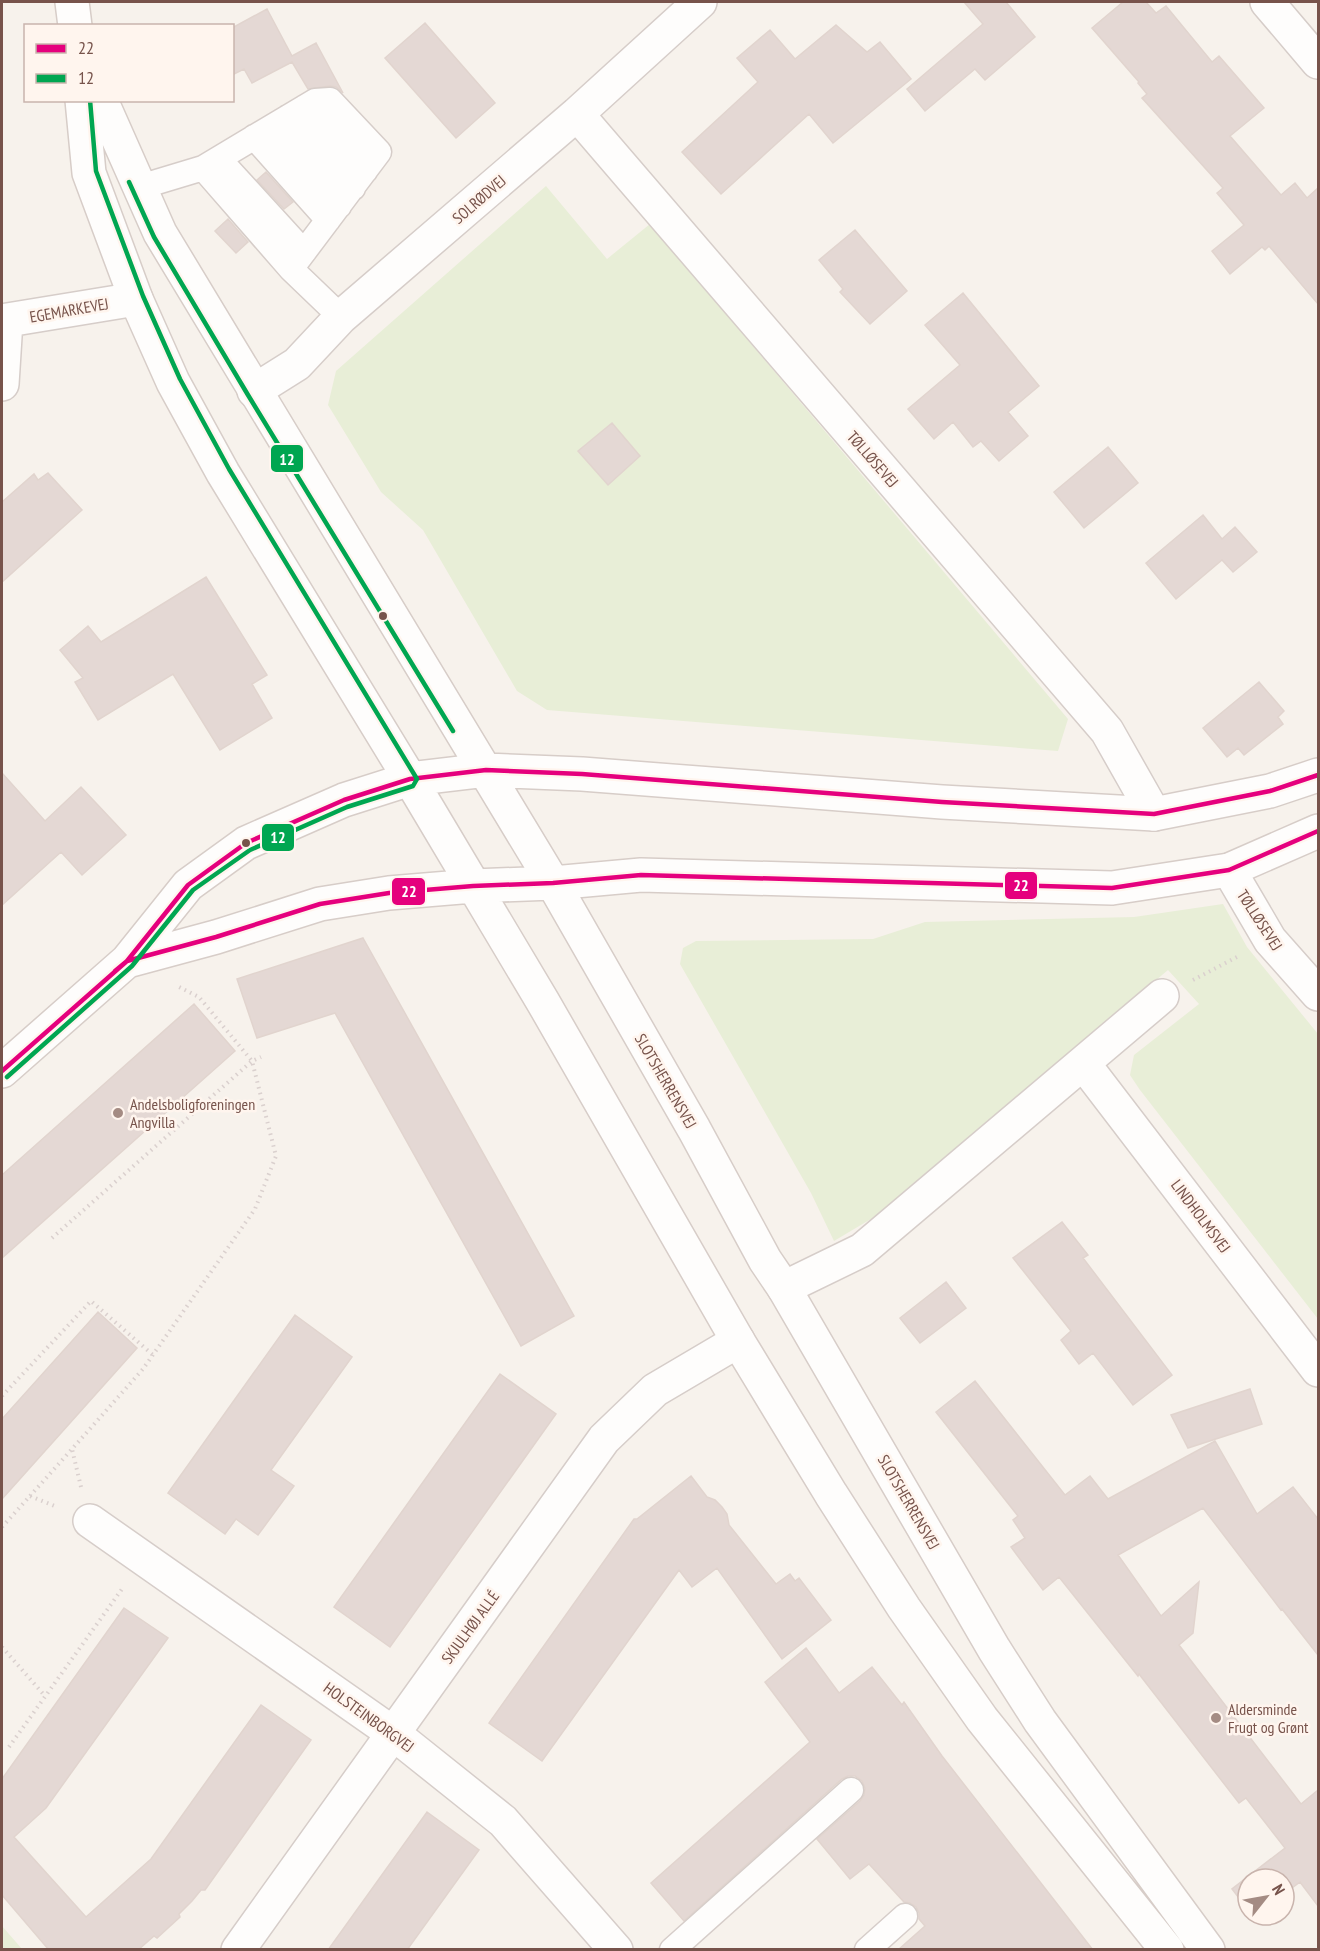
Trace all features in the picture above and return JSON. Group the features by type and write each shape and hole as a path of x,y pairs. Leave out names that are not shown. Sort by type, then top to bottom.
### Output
{"street":[{"path":"72,2 75,24"},
{"name":"SOLRØDVEJ","path":"254,391 297,364 340,317 577,114 700,2"},
{"path":"1267,2 1318,62"},
{"path":"82,102 88,173 136,299 173,382 223,473 410,778 543,1002 738,1341 831,1494 904,1608 976,1709 1167,1950"},
{"name":"SLOTSHERRENSVEJ","path":"102,102 160,233 553,883 694,1129 765,1260 784,1288 1000,1658 1040,1721 1208,1950"},
{"name":"TØLLØSEVEJ","path":"577,114 1107,730 1155,814"},
{"name":"EGEMARKEVEJ","path":"4,321 136,299"},
{"path":"2,384 4,321"},
{"path":"2,1071 127,961 188,885 246,843 344,800 410,778 486,770 597,774 942,802 1155,814 1270,791 1318,775"},
{"path":"127,961 216,937 320,904 389,892 553,883 641,875 1112,888 1229,870 1318,831"},
{"name":"TØLLØSEVEJ","path":"1229,870 1270,940 1318,994"},
{"path":"784,1288 862,1250 1162,996"},
{"name":"LINDHOLMSVEJ","path":"1083,1063 1318,1370"},
{"name":"SKJULHØJ ALLÉ","path":"238,1950 604,1439 656,1390 738,1341"},
{"name":"HOLSTEINBORGVEJ","path":"90,1521 394,1734 503,1821 616,1950"}],"lane":[{"path":"140,187 218,159 315,101 330,100 380,152 328,221"},
{"path":"279,122 328,221 340,317"},
{"path":"279,122 328,221"},
{"path":"218,159 328,221"},
{"path":"218,159 328,221"},
{"path":"672,1950 851,1790"},
{"path":"867,1950 905,1916"}],"path":[{"path":"1162,996 1270,940"},
{"path":"2,1527 143,1369 255,1209 276,1156 252,1060 199,997 127,961"},
{"path":"52,1238 252,1060 261,1058"},
{"path":"2,1396 91,1301 153,1354"},
{"path":"72,1449 90,1521"},
{"path":"30,1496 90,1521"},
{"path":"9,1747 126,1582"},
{"path":"2,1647 46,1696"}],"green space":[{"path":"546,186 607,259 650,224 1068,719 1058,751 547,710 517,691 423,530 381,492 328,405 336,371"},
{"path":"1223,904 1247,947 1318,1034 1318,1319 1130,1075 1134,1055 1199,1004 1168,970 881,1213 834,1241 811,1193 680,964 683,948 696,941 873,939 925,922 1134,917"},
{"path":"2,1926 22,1949 2,1949"}],"building":[{"path":"964,2 1006,2 1035,37 985,80 975,69 925,111 907,89 983,24"},
{"path":"1123,2 1146,2 1156,13 1166,6 1212,62 1219,56 1264,108 1230,136 1281,195 1295,183 1307,198 1318,188 1318,304 1269,246 1265,250 1262,247 1230,274 1212,251 1244,225 1217,193 1223,188 1142,98 1147,94 1139,82 1092,28"},
{"path":"267,9 292,56 316,43 343,93 336,87 330,86 308,89 292,62 252,83 244,69 234,74 234,27"},
{"path":"425,23 495,103 456,138 385,58"},
{"path":"836,25 867,52 880,42 911,79 833,143 809,114 721,194 682,152 758,82 737,58 770,30 795,59"},
{"path":"266,172 293,202 284,209 257,180"},
{"path":"228,219 248,242 236,253 215,231"},
{"path":"855,230 907,291 870,324 840,292 843,289 819,260"},
{"path":"963,293 1039,386 1008,412 1028,436 999,461 981,441 973,447 953,422 934,439 908,409 960,365 925,325"},
{"path":"612,423 640,456 608,485 578,451"},
{"path":"1108,447 1138,483 1084,528 1054,492"},
{"path":"48,473 82,510 2,582 2,502 34,474 38,480"},
{"path":"1203,515 1222,539 1235,527 1257,552 1233,572 1222,560 1176,599 1146,563"},
{"path":"206,577 267,675 252,684 272,718 220,750 173,674 98,720 75,682 83,678 60,650 88,626 101,642"},
{"path":"1259,682 1284,711 1278,717 1283,724 1244,755 1238,748 1227,757 1203,728"},
{"path":"2,773 45,821 81,787 126,835 82,875 61,852 2,905"},
{"path":"363,938 574,1316 521,1346 335,1013 257,1038 237,979"},
{"name":"Andelsboligforeningen Angvilla","path":"194,1004 235,1051 2,1258 2,1175"},
{"path":"1062,1222 1088,1255 1083,1258 1172,1375 1133,1405 1093,1353 1079,1364 1061,1340 1071,1331 1013,1258"},
{"path":"946,1282 966,1308 920,1343 900,1318"},
{"path":"98,1312 137,1348 2,1499 2,1419"},
{"path":"295,1315 352,1357 271,1470 294,1486 258,1535 236,1519 225,1534 168,1493"},
{"path":"500,1374 556,1414 390,1647 334,1607"},
{"path":"975,1381 1065,1495 1090,1476 1108,1499 1215,1441 1257,1514 1293,1487 1318,1519 1318,1655 1203,1508 1118,1555 1161,1616 1199,1582 1193,1633 1179,1645 1301,1804 1318,1790 1318,1906 1300,1882 1296,1885 1296,1867 1260,1867 1285,1848 1246,1798 1239,1803 1139,1674 1138,1676 1059,1577 1043,1590 1011,1547 1025,1538 1013,1520 1018,1516 936,1412"},
{"path":"1250,1389 1262,1424 1188,1448 1171,1415"},
{"path":"691,1476 707,1497 715,1500 722,1507 727,1514 729,1525 776,1584 790,1574 795,1581 799,1578 831,1620 782,1659 717,1568 692,1587 679,1570 542,1761 489,1723 634,1519 637,1519"},
{"path":"124,1608 168,1638 46,1808 14,1837 86,1917 151,1859 261,1705 311,1740 205,1890 201,1890 179,1914 180,1917 157,1938 154,1936 138,1950 49,1950 2,1895 2,1779"},
{"path":"806,1648 839,1693 872,1667 902,1705 904,1702 942,1756 1093,1950 898,1950 925,1926 919,1919 916,1907 904,1902 869,1864 850,1879 817,1839 864,1795 865,1788 862,1781 855,1776 842,1779 684,1921 651,1883 810,1742 765,1682"},
{"path":"427,1812 479,1850 407,1950 328,1950"}],"transit line":[{"name":"12","path":"7,1077 132,966 193,890 250,850 347,807 413,786 417,779 229,469 180,379 143,296 96,171 90,102"},
{"name":"12","path":"129,182 154,237 453,731"},
{"name":"22","path":"2,1071 127,961 188,885 246,843 344,800 410,779 486,770 582,774 942,802 1154,814 1270,791 1318,775"},
{"name":"22","path":"115,971 127,961 216,937 320,904 389,893 641,875 1112,888 1229,870 1318,831"}],"place":[{"name":"Andelsboligforeningen Angvilla","path":"118,1113"},
{"name":"Aldersminde Frugt og Grønt","path":"1216,1718"}]}
